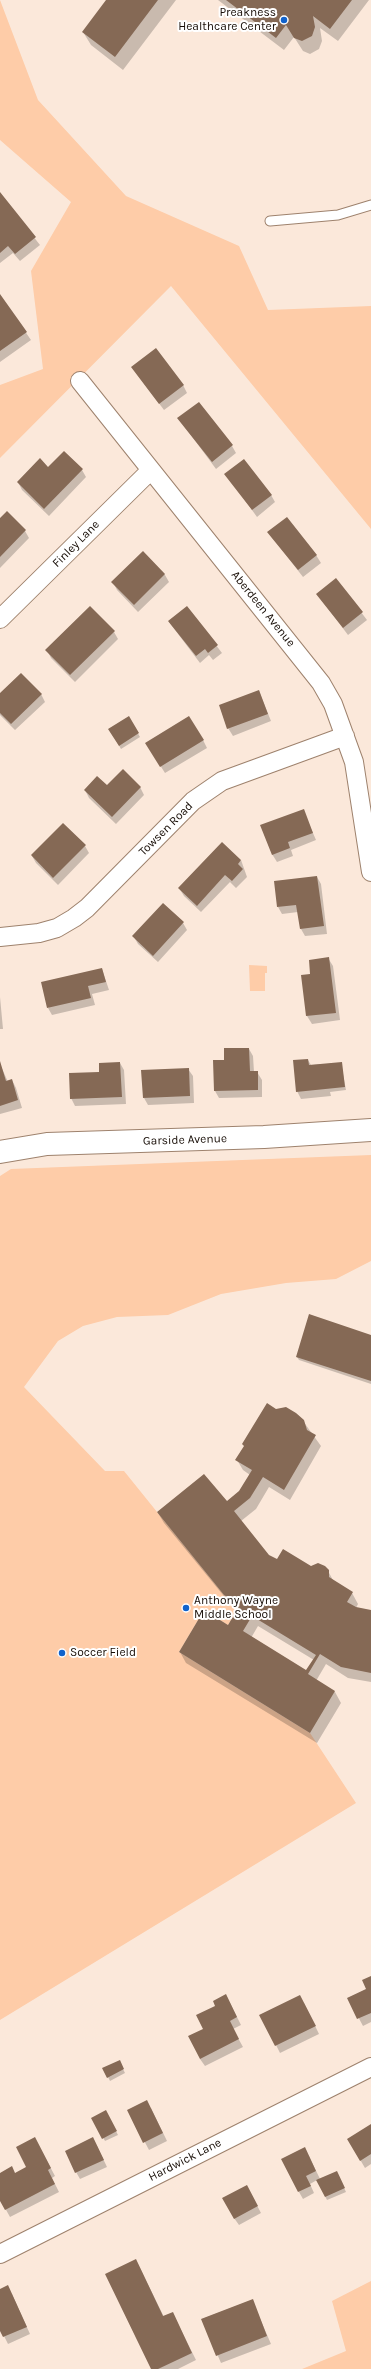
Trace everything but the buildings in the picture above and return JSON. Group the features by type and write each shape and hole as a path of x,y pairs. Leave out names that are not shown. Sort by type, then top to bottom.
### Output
{"street":[{"name":"Aberdeen Avenue","path":"80,382 321,683 345,736 354,762 371,872"},
{"name":"Finley Lane","path":"0,619 151,470"},
{"name":"Towsen Road","path":"0,937 39,933 57,928 74,918 88,908 193,801 222,781 345,736"},
{"name":"Garside Avenue","path":"0,1152 46,1144 264,1137 371,1130"},
{"name":"Hardwick Lane","path":"0,2254 371,2066"}],"lane":[{"path":"270,221 338,215 371,205"}],"shaded area":[{"path":"0,0 38,100 126,196 239,246 268,310 371,306 371,529 171,286 0,458 0,385 43,369 31,271 71,202 0,140"},
{"path":"249,965 267,966 267,973 265,973 265,991 250,991"},
{"path":"371,1155 371,1261 336,1279 286,1283 221,1294 168,1315 117,1317 83,1326 58,1341 24,1387 105,1471 124,1471 224,1595 240,1605 228,1625 204,1610 179,1652 310,1733 356,1803 0,2020 0,1176 11,1169"},
{"path":"371,2281 371,2369 302,2369 346,2351 332,2301"}],"place":[{"name":"Preakness Healthcare Center","path":"284,20"},
{"name":"Anthony Wayne Middle School","path":"186,1608"},
{"name":"Soccer Field","path":"62,1653"}]}
